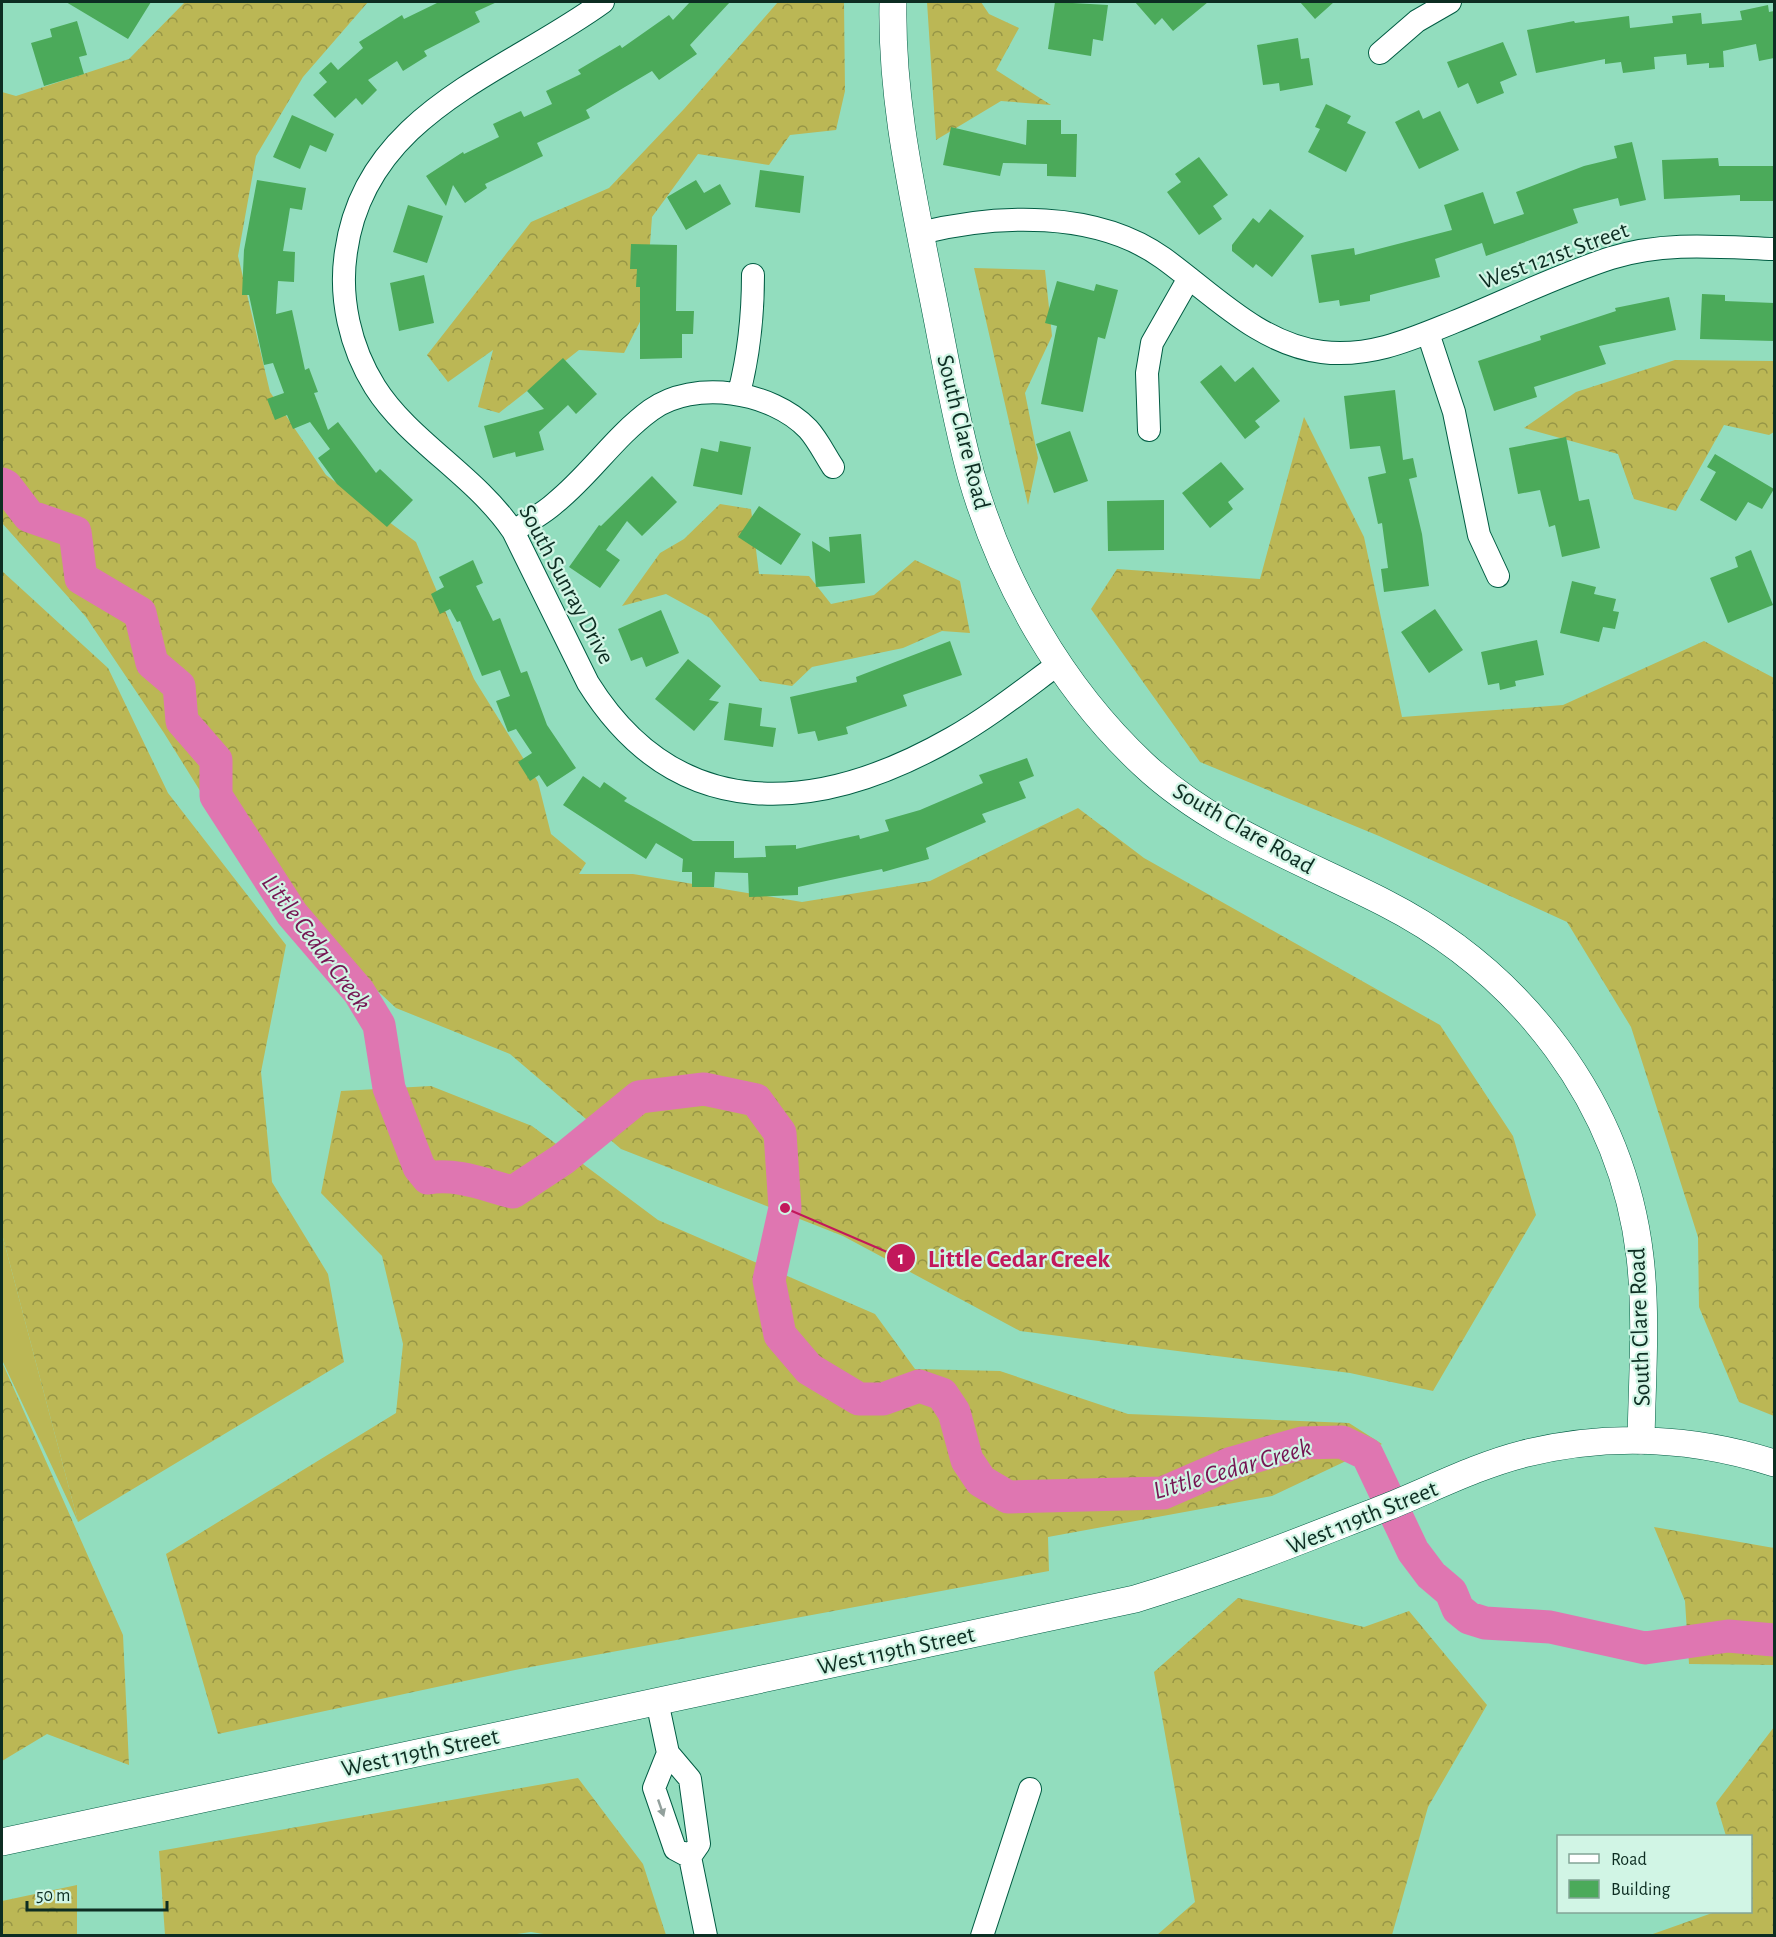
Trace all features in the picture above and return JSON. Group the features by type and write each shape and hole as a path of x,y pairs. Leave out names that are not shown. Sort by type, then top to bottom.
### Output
{"street":[{"name":"South Sunray Drive","path":"603,2 426,113 395,143 373,171 358,201 348,238 344,291 349,324 360,357 375,387 397,414 484,493 513,531 588,683 603,706 620,728 652,756 679,772 716,786 754,794 791,795 861,778 910,759 952,738 1057,665"},
{"name":"South Clare Road","path":"893,2 894,66 899,111 920,233 961,434 981,506 1009,575 1057,665 1088,706 1144,765 1174,789 1263,845 1421,922 1486,969 1544,1029 1568,1062 1598,1115 1621,1171 1633,1218 1640,1255 1643,1299 1641,1441"},
{"path":"1380,53 1417,21 1450,2"},
{"name":"West 121st Street","path":"920,233 949,226 1047,220 1097,227 1129,238 1161,257 1248,323 1285,343 1322,352 1354,353 1383,349 1428,333 1611,258 1652,248 1689,246 1774,249"},
{"path":"740,393 752,326 753,275"},
{"path":"1149,430 1147,373 1152,343 1189,278"},
{"path":"1428,333 1454,412 1479,535 1498,576"},
{"path":"513,531 557,502 628,428 654,408 678,398 711,392 740,393 768,402 788,413 808,429 833,467"},
{"name":"West 119th Street","path":"2,1842 1135,1599 1248,1563 1522,1454 1570,1445 1641,1441 1687,1443 1774,1463"},
{"path":"657,1701 668,1753 690,1779 699,1844 690,1857 706,1935"},
{"path":"668,1753 654,1788 675,1849 690,1857"},
{"path":"982,1935 1030,1789"}],"green space":[{"path":"185,2 368,2 303,77 256,156 238,256 270,392 326,475 416,542 474,679 538,782 551,834 586,863 579,874 633,874 802,902 930,881 1078,808 1144,858 1440,1025 1513,1136 1536,1215 1433,1391 1350,1373 1020,1331 843,1236 621,1149 510,1054 396,1008 252,874 164,733 86,617 2,523 2,92 16,96 129,59"},
{"path":"778,2 844,2 845,91 836,130 790,135 769,165 698,154 652,217 645,312 624,353 579,350 499,413 478,407 493,350 448,382 427,355 531,222 609,188 684,109"},
{"path":"927,2 981,2 989,14 1019,28 996,70 1051,105 1001,101 936,140"},
{"path":"974,268 1045,270 1052,336 1025,393 1038,458 1028,505"},
{"path":"1675,360 1774,361 1774,432 1769,435 1724,425 1676,511 1634,499 1618,454 1524,428 1576,392"},
{"path":"1304,417 1364,537 1402,717 1563,705 1704,641 1774,678 1774,1416 1739,1402 1699,1307 1698,1237 1631,1027 1567,922 1379,836 1200,762 1091,609 1117,569 1260,579"},
{"path":"720,504 751,509 759,574 809,576 831,604 874,595 915,560 960,581 970,633 942,631 903,648 812,667 792,686 760,681 710,618 666,594 622,606 660,553 684,539"},
{"path":"2,571 108,668 168,793 286,945 261,1072 272,1182 328,1274 344,1362 78,1522 2,1234"},
{"path":"431,1086 532,1126 658,1220 875,1314 915,1369 1000,1371 1128,1414 1349,1423 1382,1444 1272,1496 1048,1537 1049,1571 520,1669 218,1734 166,1554 396,1413 403,1344 382,1256 321,1193 341,1091"},
{"path":"2,1234 78,1522 2,1360"},
{"path":"2,1362 123,1635 129,1765 47,1734 2,1761"},
{"path":"1654,1527 1774,1548 1774,1665 1689,1664 1685,1601"},
{"path":"1238,1598 1364,1627 1409,1611 1487,1705 1428,1807 1392,1935 1157,1935 1195,1902 1154,1672"},
{"path":"1774,1727 1774,1935 1650,1935 1712,1913 1752,1913 1752,1835 1726,1835 1716,1803"},
{"path":"578,1778 643,1864 666,1935 556,1936 531,1932 503,1936 165,1935 159,1851"},
{"path":"77,1885 77,1935 2,1935 2,1901"}],"building":[{"path":"66,2 151,2 128,39"},
{"path":"439,2 497,2 475,12 480,22 424,51 427,56 403,71 397,61 368,80 377,90 362,105 356,98 335,118 313,95 327,82 319,73 331,62 338,70 363,48 359,42 402,15 404,19"},
{"path":"690,2 730,2 690,45 697,54 659,80 652,71 586,110 590,118 537,143 543,156 485,184 487,188 465,203 453,185 446,206 426,176 463,152 464,154 499,137 493,124 521,111 524,117 552,104 546,91 581,74 578,70 620,45 622,48 669,15 673,20"},
{"path":"1055,2 1108,5 1103,41 1093,39 1091,56 1048,49"},
{"path":"1135,2 1208,2 1173,31 1162,18 1155,25"},
{"path":"1300,2 1334,2 1315,19"},
{"path":"1768,5 1769,12 1774,11 1774,58 1759,61 1756,44 1723,51 1724,67 1709,68 1709,63 1687,65 1686,54 1654,57 1655,69 1623,73 1621,62 1605,64 1605,59 1536,73 1527,30 1574,21 1575,23 1629,16 1630,28 1673,23 1672,16 1701,13 1702,24 1742,20 1740,11"},
{"path":"77,21 87,55 79,57 84,74 44,86 31,43 52,37 50,29"},
{"path":"1298,38 1301,59 1309,58 1313,85 1280,91 1279,83 1263,85 1257,45"},
{"path":"1503,42 1517,75 1500,82 1504,93 1477,104 1468,83 1458,88 1447,62"},
{"path":"1326,104 1351,116 1347,123 1366,132 1346,172 1308,152 1320,129 1315,127"},
{"path":"1419,110 1423,119 1440,111 1459,150 1419,169 1395,122"},
{"path":"292,115 334,134 326,152 310,145 300,169 273,157"},
{"path":"1027,120 1061,120 1061,134 1077,134 1076,177 1047,176 1047,164 1003,163 1000,176 943,165 951,127 1026,145"},
{"path":"1632,142 1646,200 1620,206 1618,198 1573,209 1578,223 1486,256 1482,243 1435,259 1440,277 1370,295 1370,301 1340,306 1339,300 1319,303 1311,255 1354,248 1355,255 1452,230 1444,205 1483,192 1494,224 1524,214 1516,192 1584,166 1617,158 1614,146"},
{"path":"1199,157 1228,195 1213,206 1222,219 1199,235 1167,192 1181,182 1175,174"},
{"path":"1718,158 1719,166 1774,166 1774,201 1740,201 1740,195 1664,199 1662,160"},
{"path":"760,170 804,176 800,213 755,207"},
{"path":"257,180 306,188 302,210 290,208 283,251 295,252 294,282 278,281 276,314 292,310 305,370 309,368 318,392 314,393 328,430 338,422 376,473 380,469 413,500 387,527 337,484 318,458 330,449 310,422 293,429 287,415 275,420 267,399 284,393 273,363 264,365 249,295 242,295 244,250"},
{"path":"696,180 704,193 720,184 731,204 686,230 667,197"},
{"path":"408,205 443,216 427,263 393,252"},
{"path":"1270,209 1304,236 1272,277 1256,264 1253,268 1232,251 1232,245 1253,218 1259,223"},
{"path":"631,244 677,245 676,311 694,311 693,334 682,334 682,358 640,359 640,287 636,287 637,269 630,269"},
{"path":"424,275 434,323 399,331 390,283"},
{"path":"1057,281 1094,291 1096,284 1118,290 1105,339 1098,337 1083,412 1041,404 1057,326 1045,323"},
{"path":"1702,294 1725,295 1725,301 1774,303 1774,341 1700,339"},
{"path":"1669,297 1676,330 1599,346 1606,364 1534,387 1537,397 1494,411 1478,361 1541,340 1540,336 1616,311 1615,308"},
{"path":"563,358 597,394 576,414 568,405 539,432 544,450 516,457 515,452 493,458 484,426 544,409 527,391"},
{"path":"1221,365 1235,382 1253,367 1280,401 1255,421 1260,427 1245,439 1200,382"},
{"path":"1395,390 1403,460 1413,458 1417,477 1409,479 1422,534 1429,586 1384,592 1381,569 1388,568 1382,523 1378,524 1368,477 1386,473 1380,446 1350,449 1344,396"},
{"path":"1070,431 1088,481 1054,493 1036,444"},
{"path":"1566,437 1579,501 1589,499 1600,548 1562,557 1555,525 1549,527 1540,490 1518,494 1509,448"},
{"path":"720,441 751,447 742,495 693,486 701,448 718,452"},
{"path":"1715,454 1774,489 1762,509 1748,502 1736,521 1700,500 1716,472 1707,467"},
{"path":"1221,462 1244,489 1228,502 1233,509 1210,528 1182,493"},
{"path":"652,476 677,502 642,536 627,521 606,550 620,560 600,588 569,567 599,525 601,526"},
{"path":"1164,500 1164,550 1108,551 1107,501"},
{"path":"759,506 801,534 781,565 738,537"},
{"path":"861,534 865,583 816,587 812,541 830,552 829,537"},
{"path":"1751,550 1773,605 1728,623 1710,578 1738,567 1735,557"},
{"path":"473,560 483,583 476,586 493,621 500,618 521,673 527,671 547,725 576,768 547,787 539,775 530,781 518,762 532,753 516,729 508,732 496,701 510,696 500,670 482,676 460,621 457,622 450,609 440,614 431,594 444,587 439,577"},
{"path":"1572,581 1596,587 1594,594 1616,599 1613,611 1619,612 1615,629 1603,627 1599,642 1560,633"},
{"path":"1435,609 1463,650 1429,673 1401,632"},
{"path":"661,610 679,653 646,667 642,657 631,661 618,629"},
{"path":"1537,640 1544,675 1515,681 1516,686 1500,690 1499,683 1488,685 1481,652"},
{"path":"950,641 962,675 903,695 907,706 846,727 848,734 818,741 815,731 798,734 790,697 857,682 856,677"},
{"path":"688,659 721,686 709,700 719,702 694,731 655,699"},
{"path":"729,703 762,708 760,726 776,728 773,747 724,740"},
{"path":"1027,758 1034,776 1019,782 1026,798 982,814 986,822 926,848 929,859 883,872 882,869 798,887 798,895 749,897 748,873 715,872 714,887 692,887 692,872 682,872 683,859 656,843 646,859 563,805 583,776 600,788 604,782 627,798 624,801 693,841 734,841 734,858 766,857 765,846 796,845 796,849 859,835 860,839 889,831 885,820 920,810 983,783 979,775"}],"waterway":[{"name":"Little Cedar Creek","path":"2,484 29,516 75,532 81,578 140,613 152,663 179,686 182,721 216,760 216,796 292,914 359,992 379,1025 389,1088 419,1167 428,1178 460,1178 513,1192 563,1159 639,1097 704,1089 756,1100 780,1133 785,1208 769,1280 780,1335 809,1369 859,1399 883,1399 919,1386 942,1394 954,1412 967,1460 981,1481 1008,1497 1163,1493 1232,1463 1302,1443 1342,1442 1367,1454 1413,1551 1431,1575 1451,1592 1458,1609 1469,1618 1485,1623 1550,1627 1645,1648 1728,1636 1774,1640"}],"place":[{"name":"Little Cedar Creek","path":"785,1208"}]}
